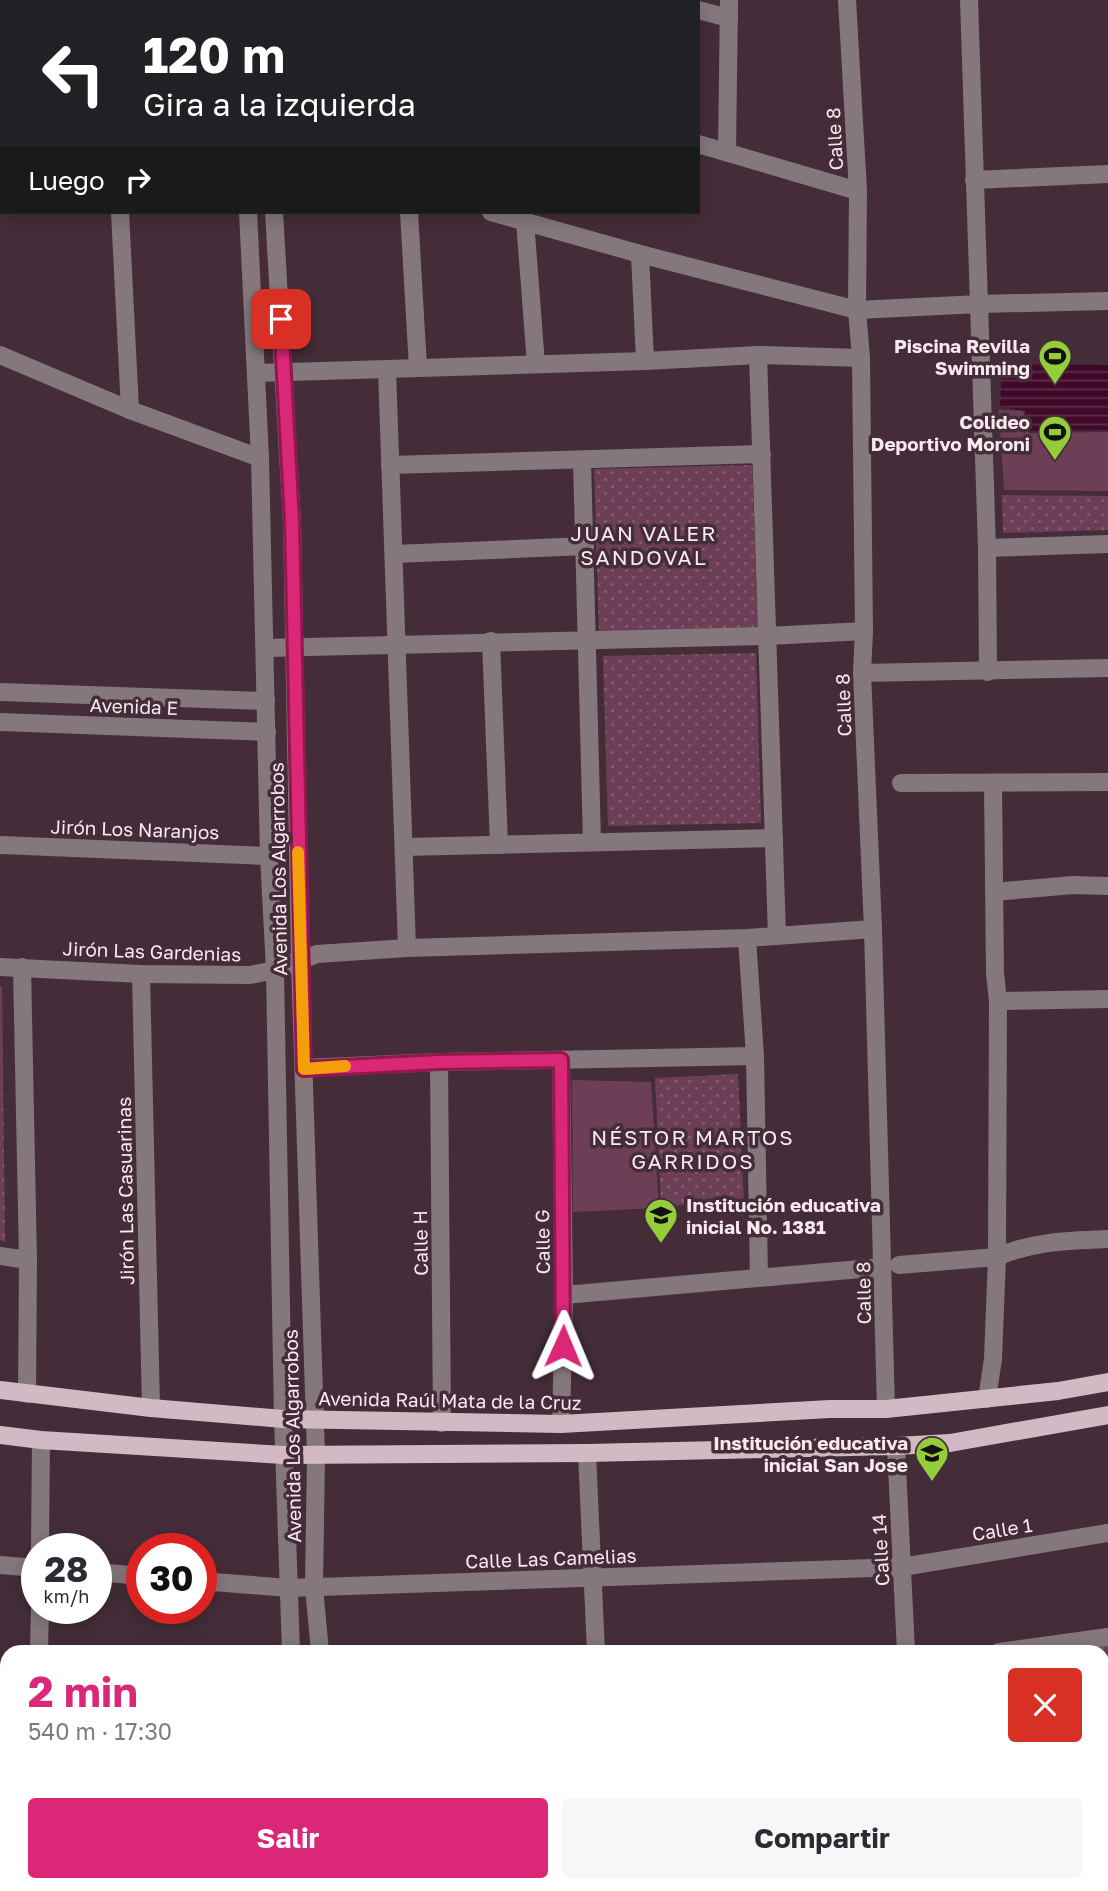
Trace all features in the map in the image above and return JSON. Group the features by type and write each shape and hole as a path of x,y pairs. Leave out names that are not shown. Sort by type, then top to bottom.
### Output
{"main road":[{"name":"Avenida Raúl Mata de la Cruz","path":"0,1390 151,1408 283,1419 561,1424 830,1409 887,1409 1058,1391 1108,1382"},
{"path":"0,1434 41,1440 284,1455 587,1454 950,1443 1108,1415"}],"street":[{"path":"727,152 729,0"},
{"name":"Calle 8","path":"848,0 858,191 857,310 861,358 864,631 862,673 891,1266 887,1409"},
{"path":"969,0 987,548 988,672"},
{"path":"700,11 729,18"},
{"path":"700,145 858,191"},
{"path":"974,180 1108,174"},
{"path":"120,214 130,410"},
{"name":"Avenida Los Algarrobos","path":"248,214 260,458 291,1645"},
{"name":"Avenida Los Algarrobos","path":"274,214 292,522 300,962 317,1455 314,1587 319,1645"},
{"path":"409,214 418,368"},
{"path":"536,363 517,216 640,254 857,310 1108,301"},
{"path":"640,254 645,361"},
{"path":"0,355 130,410 260,458"},
{"path":"256,373 758,355 861,358"},
{"path":"758,355 777,936"},
{"path":"387,369 407,948"},
{"path":"390,465 761,454"},
{"path":"582,460 592,842"},
{"path":"987,548 1108,544"},
{"path":"394,554 585,546"},
{"path":"265,648 767,636 864,631"},
{"path":"491,641 499,845"},
{"path":"862,673 1108,668"},
{"name":"Avenida E","path":"0,692 266,701"},
{"name":"Avenida E","path":"0,722 267,732"},
{"path":"901,783 1108,782"},
{"path":"987,1399 993,1359 997,1257 998,1001 995,973 993,783"},
{"path":"405,847 774,838"},
{"name":"Jirón Los Naranjos","path":"0,845 269,856"},
{"path":"994,892 1073,885 1108,886"},
{"name":"Jirón Las Gardenias","path":"0,967 141,974 250,975 275,970 317,954 407,948 747,938 873,929"},
{"path":"747,938 755,1056 759,1278"},
{"path":"22,967 28,1260 27,1394"},
{"name":"Jirón Las Casuarinas","path":"141,974 151,1408"},
{"path":"998,1001 1108,999"},
{"path":"304,1069 439,1062 755,1056"},
{"name":"Calle G","path":"561,1060 564,1295 561,1424"},
{"name":"Calle H","path":"439,1062 442,1423"},
{"path":"564,1295 997,1257 1040,1243 1108,1239"},
{"path":"0,1256 28,1260"},
{"path":"40,1533 41,1440"},
{"name":"Calle 14","path":"896,1446 906,1645"},
{"path":"587,1454 596,1645"},
{"name":"Calle 1","path":"902,1567 1108,1533"},
{"path":"0,1565 21,1567"},
{"name":"Calle Las Camelias","path":"217,1582 289,1588 902,1567"},
{"path":"39,1645 40,1624"},
{"path":"1050,1645 1108,1637"}],"shaded area":[{"name":"Piscina Revilla Swimming","path":"1002,363 1108,365 1108,430 1029,431 1025,411 1000,407"},
{"name":"Colideo Deportivo Moroni","path":"999,410 1023,411 1029,433 1108,432 1108,491 1004,490"},
{"path":"752,465 758,629 599,632 594,469"},
{"path":"1002,495 1108,496 1108,530 1003,533"},
{"path":"756,653 761,823 608,826 603,656"},
{"path":"0,986 2,987 5,1242 0,1240"},
{"path":"738,1074 744,1203 661,1206 655,1078"},
{"path":"572,1080 651,1082 659,1208 573,1212"}],"slow traffic":[{"path":"298,852 304,1069 345,1066"}],"place":[{"name":"Piscina Revilla Swimming","path":"1055,386"},
{"name":"Colideo Deportivo Moroni","path":"1055,462"},
{"name":"Institución educativa inicial No. 1381","path":"661,1245"},
{"name":"Institución educativa inicial San Jose","path":"932,1483"}],"district":[{"name":"JUAN VALER SANDOVAL","path":"644,545"},
{"name":"NÉSTOR MARTOS GARRIDOS","path":"693,1149"}],"route":[{"path":"281,319 292,522 304,1069 439,1062 561,1060 563,1346"}]}
